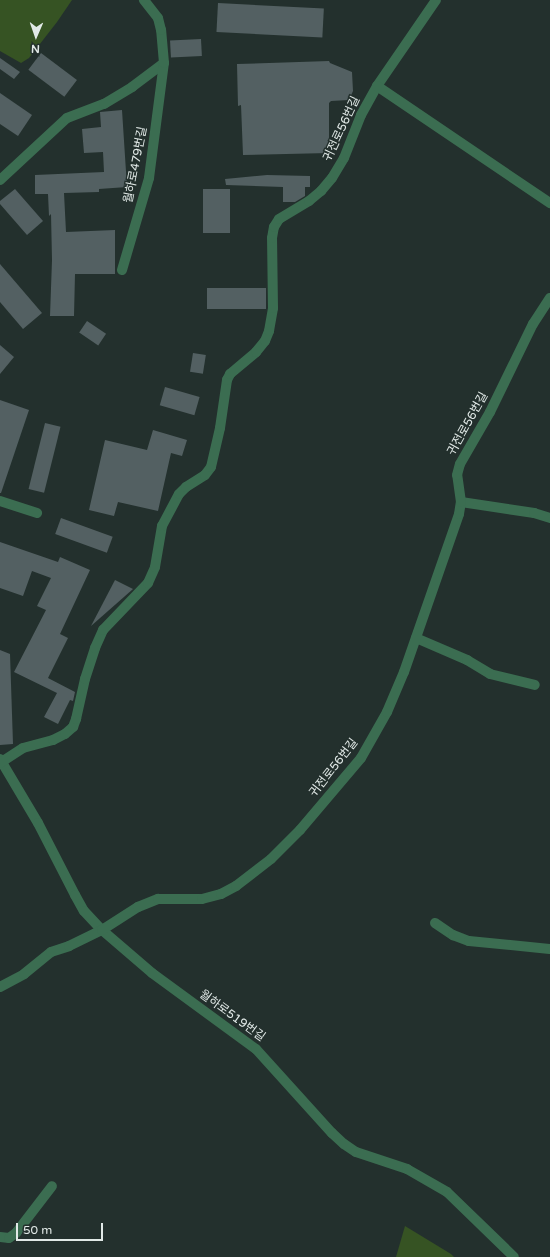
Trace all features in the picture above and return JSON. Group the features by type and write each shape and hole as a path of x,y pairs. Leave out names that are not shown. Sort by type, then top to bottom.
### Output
{"lane":[{"name":"월하로479번길","path":"122,270 149,178 164,63 161,30 158,18 144,0"},
{"path":"436,0 377,86 550,203"},
{"path":"0,180 67,118 104,104 132,87 164,63"},
{"name":"귀전로56번길","path":"211,466 220,428 227,380 230,374 256,352 265,341 269,331 273,308 272,238 274,226 279,219 309,201 321,191 332,178 344,158 361,115 377,86"},
{"name":"귀전로56번길","path":"0,987 24,974 51,952 70,946 102,930 138,907 158,899 202,899 221,894 236,886 271,859 305,824 361,758 388,712 416,638 459,514 461,502 457,475 460,464 490,412 533,324 550,298"},
{"name":"월하로519번길","path":"211,466 205,475 186,487 179,494 162,526 155,567 148,584 103,630 95,648 85,679 73,727 65,734 53,740 23,748 1,761 38,823 84,911 102,930 152,973 256,1049 332,1134 344,1144 356,1152 407,1169 447,1192 514,1257"},
{"path":"0,501 38,513"},
{"path":"461,502 534,513 550,518"},
{"path":"416,638 467,660 490,674 535,684"},
{"path":"435,923 453,935 469,941 550,949"},
{"path":"0,1237 8,1238 16,1233 52,1186"}],"green space":[{"path":"0,0 72,0 29,58 21,63 0,51"},
{"path":"405,1226 451,1254 454,1257 396,1257"}],"building":[{"path":"218,3 324,9 322,38 216,32"},
{"path":"201,39 202,56 171,58 170,41"},
{"path":"41,53 77,80 64,97 28,70"},
{"path":"0,58 20,72 14,79 0,69"},
{"path":"329,61 330,63 352,72 353,91 349,100 331,101 329,103 329,153 243,155 241,105 238,106 237,64"},
{"path":"0,93 32,115 18,136 0,124"},
{"path":"122,110 127,187 99,189 99,192 64,193 66,232 115,230 115,274 75,274 74,316 50,316 52,260 51,214 49,216 48,194 35,194 35,175 104,172 103,152 84,153 82,129 101,127 100,112"},
{"path":"267,175 310,176 310,187 305,187 305,196 295,202 283,202 283,187 226,185 225,179"},
{"path":"15,189 43,221 27,235 0,204 0,201"},
{"path":"203,189 230,189 230,233 203,233"},
{"path":"0,264 42,313 23,329 0,302"},
{"path":"207,288 266,288 266,309 207,309"},
{"path":"87,321 106,334 98,345 79,333"},
{"path":"0,345 14,357 0,374"},
{"path":"193,353 206,355 203,374 190,372"},
{"path":"165,387 200,397 194,415 160,405"},
{"path":"0,400 29,410 1,493 0,493"},
{"path":"45,423 61,427 44,493 29,489"},
{"path":"153,430 187,440 182,456 171,453 158,511 118,502 114,516 89,510 105,440 147,450"},
{"path":"61,518 113,537 107,553 55,534"},
{"path":"0,542 58,562 60,557 90,570 60,634 68,638 48,678 75,692 73,701 70,700 58,724 44,717 57,693 14,672 46,610 37,606 51,578 32,571 23,596 0,588"},
{"path":"115,580 133,589 91,626"},
{"path":"0,650 10,654 13,744 0,745"}]}
